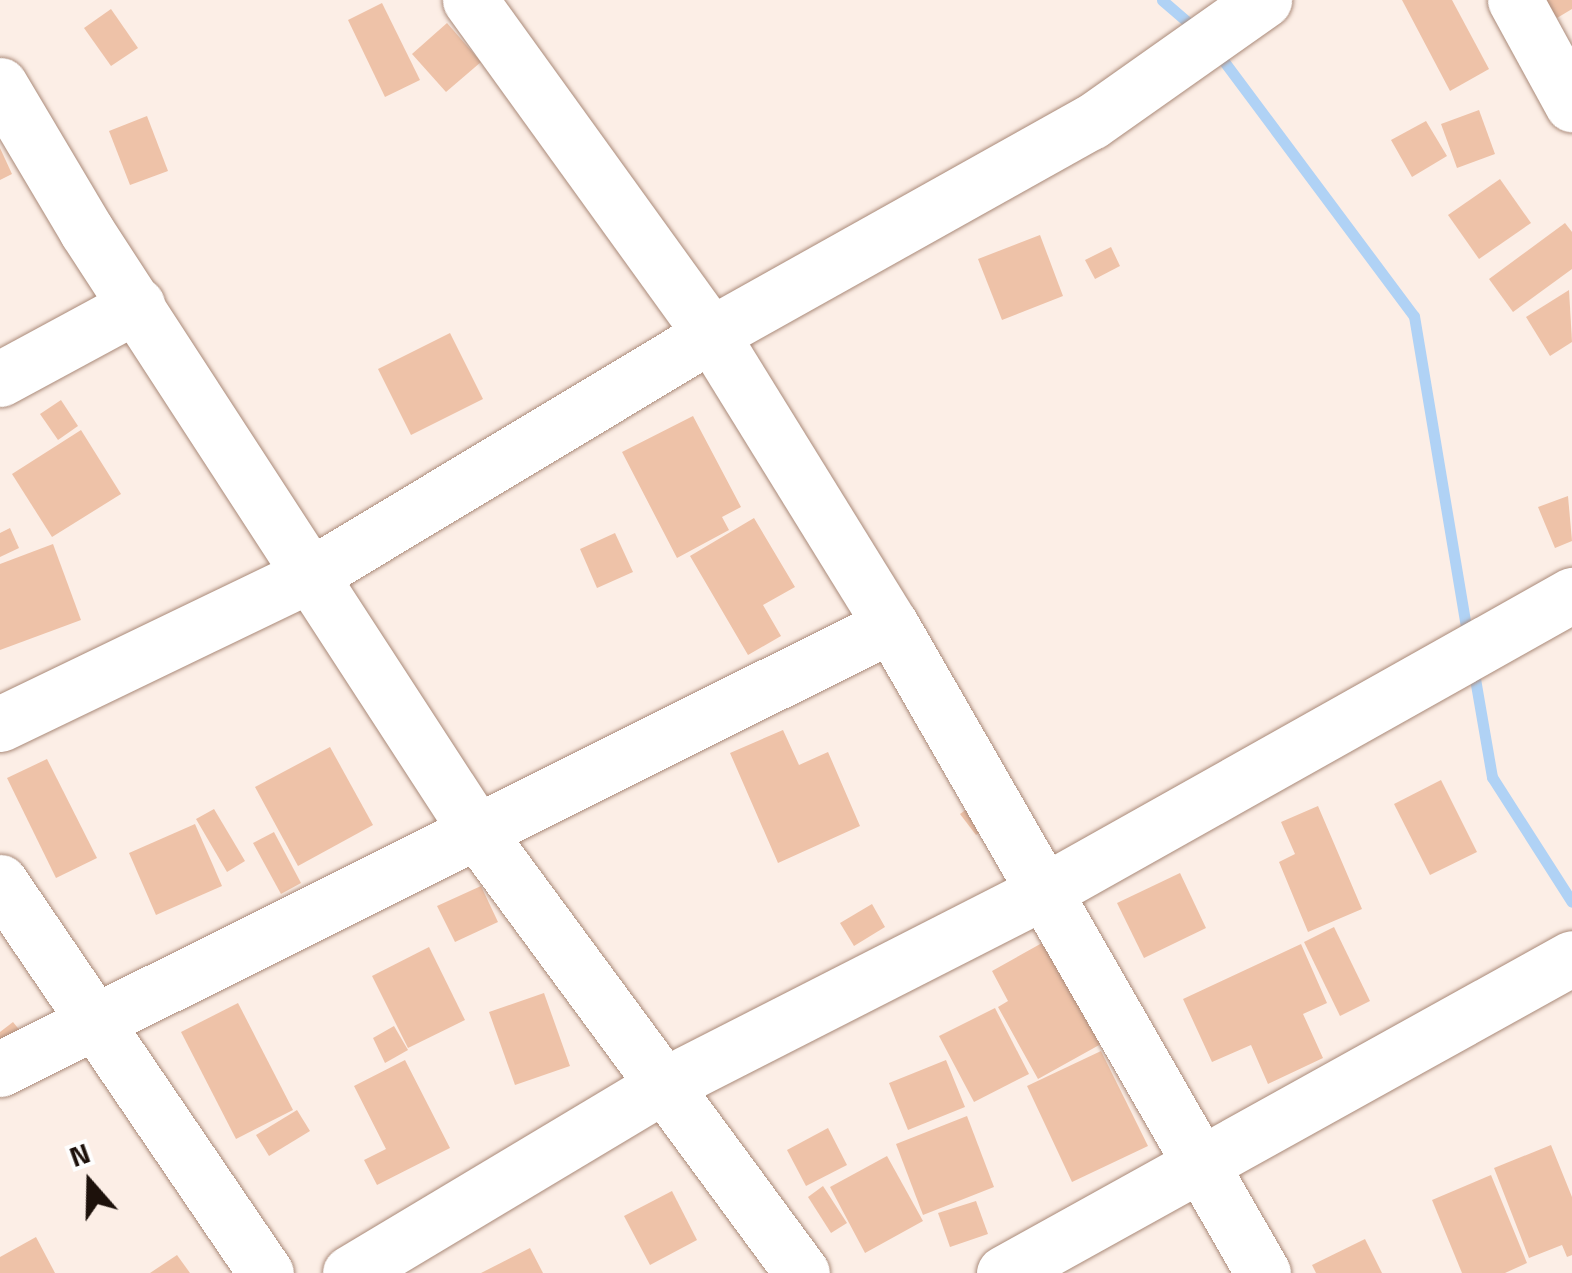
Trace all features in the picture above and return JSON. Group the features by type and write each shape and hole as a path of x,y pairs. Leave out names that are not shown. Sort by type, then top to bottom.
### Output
{"street":[{"path":"470,0 711,334 891,626 1262,1273"},
{"path":"0,724 314,574 711,334 1091,122 1264,0"},
{"path":"1515,0 1572,104"},
{"path":"0,85 475,829 802,1273"},
{"path":"0,379 137,305"},
{"path":"350,1273 662,1086 1043,892 1572,595"},
{"path":"0,1069 475,829 891,626"},
{"path":"0,882 266,1273"},
{"path":"1004,1273 1572,958"}],"building":[{"path":"1402,0 1452,0 1489,69 1450,91"},
{"path":"1545,0 1572,0 1572,9 1557,18"},
{"path":"382,3 420,80 385,97 348,20"},
{"path":"111,9 138,48 111,66 84,28"},
{"path":"447,23 481,62 446,92 412,54"},
{"path":"1479,110 1495,154 1457,168 1441,124"},
{"path":"147,116 168,171 130,185 109,131"},
{"path":"1426,121 1447,156 1412,177 1391,140"},
{"path":"0,148 12,174 0,180"},
{"path":"1500,179 1531,223 1479,259 1448,215"},
{"path":"1565,223 1572,232 1572,269 1513,312 1489,279"},
{"path":"1040,235 1063,296 1002,320 978,259"},
{"path":"1111,247 1120,266 1095,279 1085,260"},
{"path":"1569,290 1572,342 1550,356 1526,317"},
{"path":"450,333 483,399 411,435 378,369"},
{"path":"61,400 78,426 58,440 40,414"},
{"path":"693,416 741,507 722,517 729,530 677,558 622,452"},
{"path":"81,430 121,494 52,537 12,474"},
{"path":"1568,496 1572,541 1555,548 1538,507"},
{"path":"754,518 795,587 763,605 781,636 748,655 690,556"},
{"path":"10,528 19,548 0,557 0,533"},
{"path":"615,533 633,572 597,588 580,549"},
{"path":"53,544 81,620 0,650 0,564"},
{"path":"783,730 799,765 828,752 860,826 778,863 730,753"},
{"path":"330,747 373,825 298,866 255,787"},
{"path":"47,759 97,858 56,878 7,778"},
{"path":"1441,780 1477,852 1430,875 1394,804"},
{"path":"975,803 991,825 976,835 960,814"},
{"path":"1318,806 1362,909 1308,932 1279,862 1295,854 1281,822"},
{"path":"214,809 245,861 227,872 196,819"},
{"path":"195,824 222,886 156,915 129,853"},
{"path":"274,832 301,883 281,894 253,843"},
{"path":"1180,873 1206,928 1144,958 1117,903"},
{"path":"481,886 498,922 455,942 437,906"},
{"path":"872,904 885,927 854,946 840,923"},
{"path":"1334,927 1370,1001 1340,1016 1304,942"},
{"path":"1042,943 1101,1044 1038,1079 998,1007 1008,1001 992,971"},
{"path":"1301,944 1327,1003 1303,1014 1323,1058 1268,1084 1251,1045 1212,1062 1183,999"},
{"path":"429,947 465,1020 408,1048 372,976"},
{"path":"544,993 570,1066 515,1085 489,1012"},
{"path":"238,1003 293,1110 236,1139 181,1032"},
{"path":"995,1008 1029,1074 974,1102 939,1036"},
{"path":"13,1022 31,1044 0,1065 0,1032"},
{"path":"394,1026 408,1050 385,1063 373,1038"},
{"path":"1101,1051 1148,1146 1072,1182 1027,1086"},
{"path":"405,1060 450,1148 377,1185 364,1160 386,1149 354,1086"},
{"path":"946,1060 965,1107 908,1130 889,1083"},
{"path":"297,1110 310,1131 269,1156 256,1135"},
{"path":"967,1116 994,1187 923,1215 896,1144"},
{"path":"828,1128 847,1165 806,1186 787,1150"},
{"path":"1551,1145 1572,1197 1572,1255 1567,1257 1562,1245 1529,1258 1494,1168"},
{"path":"887,1156 923,1221 865,1253 830,1187"},
{"path":"1491,1175 1527,1263 1505,1273 1462,1273 1432,1200"},
{"path":"823,1186 847,1223 831,1233 808,1197"},
{"path":"672,1191 697,1240 650,1265 624,1216"},
{"path":"976,1201 988,1234 950,1247 938,1213"},
{"path":"36,1237 55,1273 0,1273 0,1257"},
{"path":"1365,1239 1382,1273 1316,1273 1312,1265"},
{"path":"530,1248 543,1273 481,1273"},
{"path":"177,1255 190,1273 150,1273"}],"waterway":[{"path":"1162,0 1198,31"},
{"path":"1217,52 1414,316 1468,638"},
{"path":"1473,667 1492,777 1572,902"}]}
